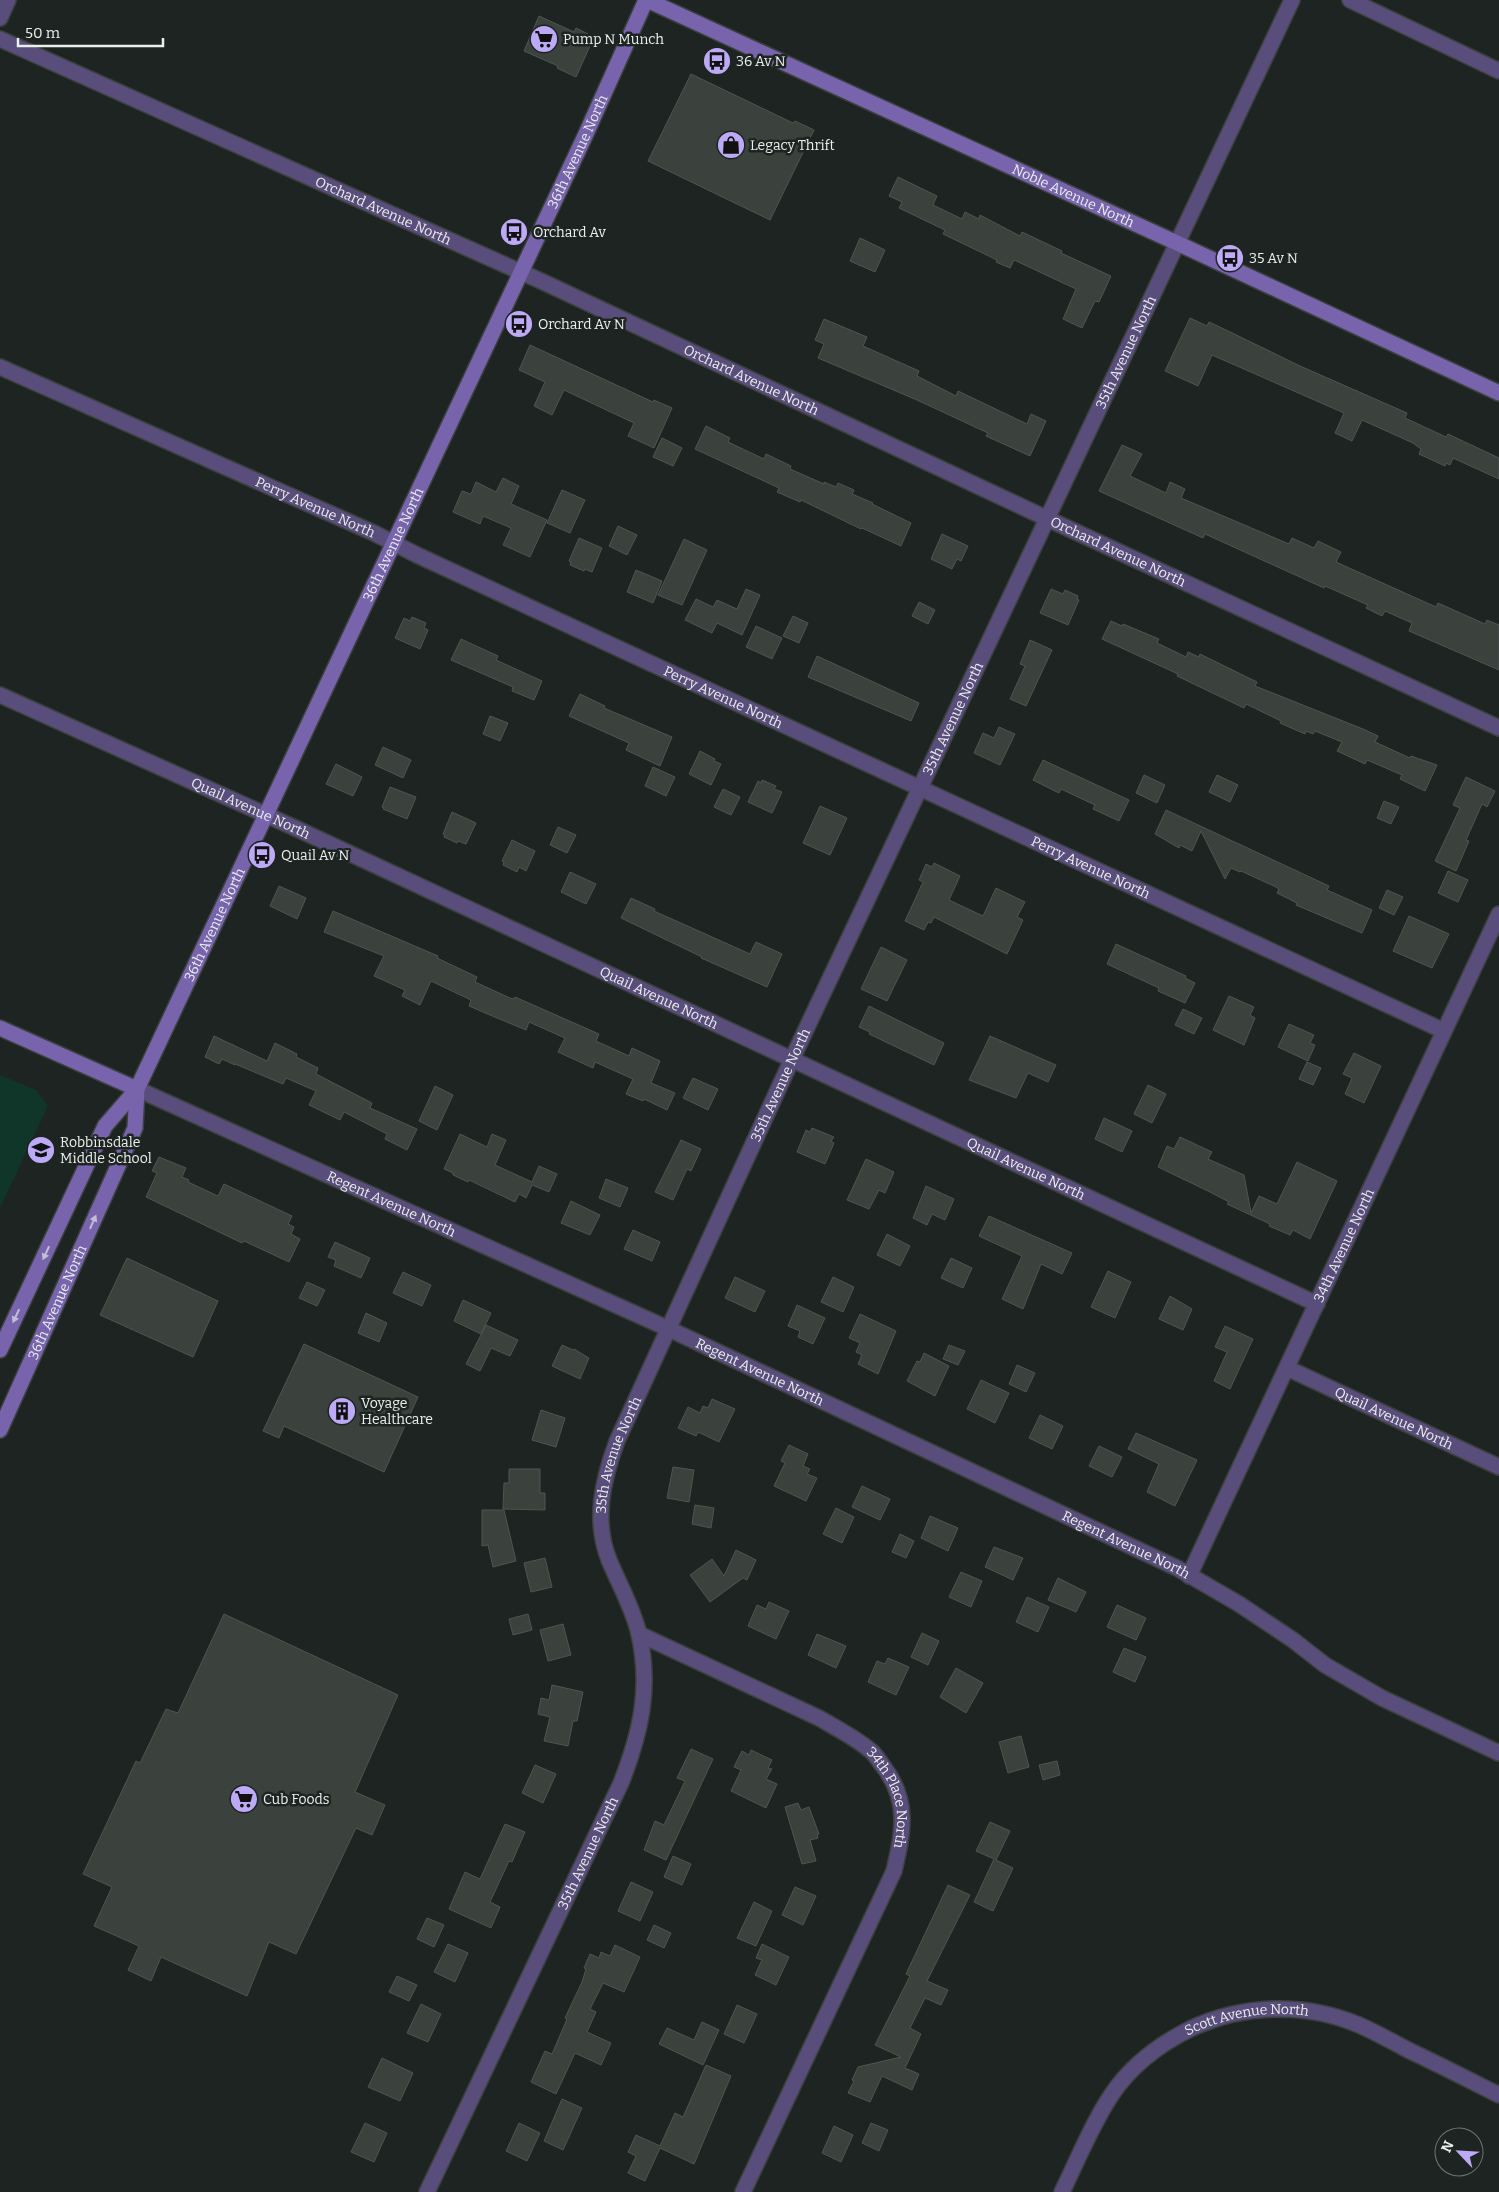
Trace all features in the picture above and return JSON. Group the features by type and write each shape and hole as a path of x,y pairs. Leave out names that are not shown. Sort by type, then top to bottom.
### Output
{"street":[{"path":"0,18 8,0"},
{"name":"Noble Avenue North","path":"646,0 1499,393"},
{"name":"36th Avenue North","path":"0,1350 105,1126 137,1089 394,544 646,0"},
{"name":"35th Avenue North","path":"427,2192 621,1783 636,1745 644,1705 644,1663 639,1634 621,1585 608,1558 602,1528 600,1499 606,1470 617,1441 792,1059 1292,0"},
{"path":"1350,0 1499,71"},
{"name":"Orchard Avenue North","path":"0,38 521,272 1499,728"},
{"name":"Perry Avenue North","path":"0,367 374,533 394,544 1444,1031"},
{"name":"Quail Avenue North","path":"0,695 267,815 1317,1304"},
{"name":"34th Avenue North","path":"1189,1576 1499,914"},
{"name":"Regent Avenue North","path":"0,1028 669,1329 1168,1564 1239,1604 1293,1640 1325,1665 1382,1698 1499,1753"},
{"name":"36th Avenue North","path":"0,1430 135,1128 137,1089"},
{"name":"Quail Avenue North","path":"1287,1368 1499,1467"},
{"name":"34th Place North","path":"639,1634 819,1718 872,1751 890,1774 902,1805 903,1832 894,1871 743,2192"},
{"name":"Scott Avenue North","path":"1062,2192 1093,2126 1113,2093 1139,2063 1170,2039 1205,2022 1243,2011 1282,2008 1320,2013 1358,2025 1499,2094"}],"green space":[{"path":"0,1075 36,1090 48,1106 0,1208"}],"building":[{"path":"539,16 574,32 576,28 594,37 576,77 557,68 558,66 524,51"},
{"name":"Legacy Thrift","path":"691,74 793,123 795,121 814,130 770,220 648,161"},
{"path":"898,177 937,196 933,205 962,219 965,212 979,219 980,215 1020,236 1022,232 1062,251 1061,253 1111,276 1099,302 1095,301 1082,328 1063,319 1076,289 1014,260 1010,268 996,262 997,260 943,234 945,230 899,208 902,202 889,196"},
{"path":"860,238 885,250 875,272 850,261"},
{"path":"1190,318 1207,326 1209,322 1300,366 1407,413 1405,418 1446,437 1448,434 1499,458 1499,479 1453,458 1450,465 1446,463 1445,466 1419,454 1421,449 1413,443 1362,420 1352,441 1335,433 1344,413 1212,355 1198,386 1165,371"},
{"path":"824,319 867,337 863,346 919,371 917,376 956,396 958,391 1027,424 1031,414 1046,421 1030,456 986,436 988,433 917,400 818,358 824,344 815,340"},
{"path":"530,345 653,402 654,400 672,408 654,448 628,436 634,423 564,390 552,415 534,406 545,382 519,370"},
{"path":"706,426 730,438 728,442 764,459 766,454 791,466 790,469 824,484 824,482 836,487 838,483 854,490 852,494 911,523 901,546 801,500 800,502 777,492 779,488 695,449"},
{"path":"662,438 682,448 673,466 653,457"},
{"path":"1122,445 1142,454 1130,476 1166,493 1170,482 1185,489 1181,498 1289,544 1292,538 1314,548 1318,541 1341,552 1336,562 1436,607 1438,603 1485,624 1487,620 1499,625 1499,670 1409,631 1412,623 1385,611 1382,616 1366,608 1368,605 1325,586 1324,588 1205,534 1203,538 1099,491"},
{"path":"503,478 519,486 511,504 547,520 530,557 503,545 511,528 483,516 480,524 453,512 462,491 471,494 476,482 496,492"},
{"path":"562,490 585,500 570,533 547,523"},
{"path":"618,526 637,535 627,555 609,546"},
{"path":"942,534 968,546 961,561 957,559 952,569 931,559"},
{"path":"579,538 602,548 592,572 570,565 571,562 569,561"},
{"path":"684,539 707,550 682,605 658,595"},
{"path":"636,570 662,581 653,603 627,592"},
{"path":"746,589 760,595 742,635 717,623 712,633 685,620 696,599 713,607 717,600 737,609"},
{"path":"1051,589 1063,594 1065,590 1078,596 1077,599 1079,600 1068,625 1040,613"},
{"path":"919,602 935,610 928,624 912,616"},
{"path":"793,616 808,623 799,643 783,636"},
{"path":"412,617 426,623 424,628 428,630 420,649 395,638 404,618 410,621"},
{"path":"1111,621 1159,639 1157,643 1186,657 1188,652 1199,657 1200,654 1257,682 1255,686 1363,729 1378,736 1375,742 1410,758 1411,756 1437,765 1425,791 1400,779 1402,775 1367,760 1365,764 1337,751 1342,742 1315,731 1313,734 1306,731 1305,734 1280,723 1281,721 1246,704 1244,708 1177,676 1178,674 1102,639"},
{"path":"756,626 782,638 772,659 746,647"},
{"path":"461,639 498,656 496,660 542,681 534,700 512,691 513,687 451,660"},
{"path":"1030,640 1052,650 1026,706 1010,699 1025,666 1020,664"},
{"path":"817,656 919,703 911,721 808,677"},
{"path":"580,694 605,706 604,708 672,737 660,766 626,750 629,743 569,716"},
{"path":"490,716 508,723 500,741 483,734"},
{"path":"999,727 1015,734 1000,765 974,753 983,733 994,738"},
{"path":"383,747 411,760 403,778 375,765"},
{"path":"700,751 721,764 711,785 689,774"},
{"path":"1043,760 1129,800 1119,821 1093,809 1095,805 1061,789 1059,793 1033,780"},
{"path":"336,764 362,777 353,796 326,784"},
{"path":"653,767 675,777 666,796 645,786"},
{"path":"1144,775 1165,785 1157,803 1136,793"},
{"path":"1217,775 1238,785 1230,802 1209,792"},
{"path":"1466,777 1495,791 1487,807 1482,804 1466,840 1469,841 1456,871 1435,861 1460,808 1453,805"},
{"path":"762,780 776,786 774,789 782,792 772,813 748,802 758,781 761,783"},
{"path":"390,787 416,797 407,819 383,809 382,807"},
{"path":"723,789 740,797 731,815 714,807"},
{"path":"1384,801 1399,807 1391,824 1377,818"},
{"path":"820,806 847,818 830,855 803,843"},
{"path":"1166,810 1329,886 1327,890 1372,910 1362,933 1296,905 1297,903 1277,893 1279,889 1276,887 1241,871 1231,868 1225,879 1201,831 1192,851 1180,845 1179,848 1155,834"},
{"path":"452,812 476,823 466,844 458,841 457,843 444,837 445,835 443,834"},
{"path":"558,827 576,835 567,853 550,845"},
{"path":"512,840 535,851 526,871 519,867 517,872 503,865 504,862 502,861"},
{"path":"934,863 960,876 949,900 983,916 996,888 1025,902 1017,917 1023,920 1007,954 934,917 931,923 928,922 924,930 905,921 923,882 919,880 926,864 932,867"},
{"path":"1448,871 1468,880 1458,902 1438,893"},
{"path":"570,872 596,884 586,904 561,892"},
{"path":"279,886 306,898 297,919 270,906"},
{"path":"1387,890 1403,897 1394,915 1379,908"},
{"path":"631,898 655,909 654,911 750,954 756,942 782,954 767,987 701,958 621,918"},
{"path":"333,911 438,956 437,958 477,977 475,982 510,998 514,999 515,997 599,1034 596,1041 629,1056 632,1048 660,1061 651,1083 675,1093 667,1110 644,1099 643,1101 626,1094 633,1079 595,1062 593,1068 558,1052 565,1038 529,1022 526,1030 490,1015 469,1006 471,1000 431,981 420,1005 402,996 405,990 374,976 384,956 324,932"},
{"path":"1409,916 1449,934 1432,968 1393,951"},
{"path":"1116,944 1186,976 1185,978 1195,983 1185,1003 1158,991 1159,988 1107,964"},
{"path":"881,947 907,960 887,1001 861,989"},
{"path":"1229,996 1254,1007 1250,1015 1255,1018 1244,1045 1213,1030"},
{"path":"869,1006 944,1043 934,1065 869,1034 870,1032 859,1027"},
{"path":"1183,1009 1202,1018 1194,1034 1175,1025"},
{"path":"1289,1024 1314,1035 1310,1043 1315,1045 1308,1061 1278,1047"},
{"path":"214,1036 267,1061 275,1043 297,1054 296,1057 318,1068 316,1074 372,1103 370,1108 417,1129 407,1150 385,1139 387,1134 344,1112 340,1120 309,1105 316,1091 286,1078 283,1084 222,1059 219,1064 205,1057"},
{"path":"990,1036 1056,1065 1048,1082 1028,1073 1016,1098 969,1080"},
{"path":"1354,1053 1381,1066 1364,1103 1345,1094 1352,1078 1343,1074"},
{"path":"1307,1062 1321,1068 1313,1085 1299,1079"},
{"path":"693,1078 718,1089 708,1110 683,1098"},
{"path":"1148,1085 1166,1094 1152,1123 1134,1114"},
{"path":"435,1086 453,1095 437,1130 419,1121"},
{"path":"1104,1118 1132,1131 1122,1152 1095,1139"},
{"path":"812,1128 834,1137 831,1141 834,1143 825,1164 797,1152 806,1130 810,1132"},
{"path":"460,1134 487,1147 492,1134 506,1140 495,1165 532,1182 539,1166 557,1174 549,1192 532,1185 526,1198 519,1194 515,1202 469,1180 468,1182 453,1175 453,1173 444,1169"},
{"path":"1180,1137 1212,1152 1208,1159 1244,1175 1251,1213 1259,1196 1277,1204 1297,1162 1337,1181 1310,1239 1293,1230 1290,1235 1269,1226 1270,1224 1227,1204 1229,1202 1158,1167 1167,1146 1174,1149"},
{"path":"681,1140 701,1149 691,1171 687,1169 673,1200 655,1192"},
{"path":"159,1157 186,1168 182,1177 189,1180 188,1182 218,1196 224,1184 292,1216 288,1224 294,1227 291,1234 300,1239 289,1262 244,1241 242,1243 146,1197 157,1173 152,1171"},
{"path":"866,1159 894,1172 885,1193 879,1190 869,1209 847,1200"},
{"path":"606,1179 628,1188 620,1207 599,1198"},
{"path":"926,1186 954,1199 945,1220 932,1214 927,1225 913,1218"},
{"path":"571,1201 600,1215 590,1235 561,1223"},
{"path":"989,1216 1072,1253 1062,1274 1041,1264 1023,1309 1002,1299 1022,1256 979,1236"},
{"path":"633,1230 660,1242 652,1261 624,1249"},
{"path":"887,1234 910,1246 900,1266 877,1255"},
{"path":"335,1242 370,1258 361,1278 334,1266 336,1260 328,1257"},
{"path":"127,1258 218,1301 193,1357 100,1315"},
{"path":"951,1258 972,1268 963,1288 941,1278"},
{"path":"1108,1271 1131,1282 1115,1318 1091,1307"},
{"path":"403,1272 431,1285 422,1306 393,1293"},
{"path":"735,1277 765,1291 755,1312 725,1298"},
{"path":"833,1277 854,1287 843,1312 821,1302"},
{"path":"307,1282 325,1290 317,1306 299,1298"},
{"path":"1170,1296 1192,1309 1183,1330 1159,1319"},
{"path":"463,1300 491,1313 481,1334 454,1321"},
{"path":"797,1305 825,1318 813,1344 798,1337 800,1331 788,1326"},
{"path":"366,1313 387,1323 379,1342 358,1333"},
{"path":"860,1314 896,1331 878,1374 858,1364 862,1355 856,1352 860,1343 849,1338"},
{"path":"486,1325 518,1340 510,1356 491,1348 480,1371 466,1364"},
{"path":"1225,1326 1253,1339 1230,1389 1214,1381 1227,1352 1215,1347"},
{"name":"Voyage Healthcare","path":"304,1344 418,1397 384,1472 284,1426 279,1438 263,1431"},
{"path":"562,1345 574,1349 589,1358 580,1379 552,1366"},
{"path":"949,1345 965,1351 958,1365 943,1359"},
{"path":"924,1353 949,1366 935,1396 907,1381 917,1361 920,1362"},
{"path":"1017,1365 1035,1373 1026,1392 1009,1384"},
{"path":"981,1380 1009,1393 995,1423 967,1409"},
{"path":"712,1399 735,1409 719,1442 698,1432 696,1436 678,1428 688,1407 700,1413 703,1406 708,1408"},
{"path":"541,1410 565,1418 556,1447 532,1440"},
{"path":"1040,1415 1063,1426 1052,1449 1029,1438"},
{"path":"1136,1433 1197,1460 1175,1506 1147,1492 1159,1464 1128,1449"},
{"path":"789,1445 808,1454 803,1466 810,1469 807,1474 817,1478 806,1501 774,1486 785,1463 781,1461"},
{"path":"1099,1446 1122,1457 1112,1477 1089,1466"},
{"path":"673,1467 694,1470 689,1502 667,1498"},
{"path":"509,1469 540,1469 540,1493 545,1493 545,1510 503,1509 504,1483 509,1483"},
{"path":"862,1486 890,1499 880,1520 852,1507"},
{"path":"695,1505 714,1508 711,1528 692,1524"},
{"path":"836,1508 854,1517 842,1543 823,1534"},
{"path":"482,1510 504,1510 516,1561 493,1567 488,1545 482,1546"},
{"path":"930,1516 958,1528 948,1551 921,1538"},
{"path":"900,1534 914,1541 906,1558 892,1552"},
{"path":"994,1547 1023,1558 1013,1580 985,1567"},
{"path":"736,1550 756,1560 747,1580 743,1578 710,1602 690,1575 712,1559 724,1576"},
{"path":"545,1558 552,1587 531,1592 524,1563"},
{"path":"961,1572 982,1581 971,1607 949,1597"},
{"path":"1058,1578 1086,1592 1076,1612 1048,1600"},
{"path":"1027,1597 1049,1607 1038,1632 1016,1622"},
{"path":"769,1602 789,1611 776,1639 748,1626 757,1605 766,1609"},
{"path":"1117,1605 1146,1618 1136,1640 1107,1627"},
{"name":"Cub Foods","path":"224,1614 398,1695 355,1792 385,1805 372,1835 356,1828 296,1954 269,1942 247,1996 161,1957 151,1981 128,1970 139,1946 94,1926 112,1887 83,1874 136,1761 140,1763 166,1709 178,1713"},
{"path":"528,1614 532,1630 513,1635 509,1619"},
{"path":"563,1624 571,1655 548,1661 540,1630"},
{"path":"922,1633 939,1641 928,1665 911,1657"},
{"path":"817,1634 846,1646 836,1668 808,1655"},
{"path":"1124,1648 1146,1657 1135,1682 1113,1672"},
{"path":"888,1658 909,1667 896,1695 868,1682 877,1661 885,1664"},
{"path":"956,1668 983,1683 966,1713 940,1697"},
{"path":"552,1685 583,1692 577,1721 573,1721 568,1746 544,1741 550,1717 538,1714 541,1698 549,1700"},
{"path":"1021,1736 1029,1767 1008,1773 999,1742"},
{"path":"691,1749 713,1759 666,1860 644,1850 655,1821 664,1825 685,1781 677,1778"},
{"path":"751,1750 772,1760 768,1768 772,1769 766,1779 777,1784 766,1808 731,1791 741,1770 734,1767 742,1751 749,1755"},
{"path":"1057,1761 1060,1775 1043,1780 1039,1765"},
{"path":"535,1765 556,1774 543,1803 522,1793"},
{"path":"798,1803 801,1810 809,1807 819,1834 817,1834 818,1838 810,1840 816,1861 802,1864 785,1807"},
{"path":"990,1822 1010,1831 996,1860 1013,1868 993,1911 974,1902 994,1859 976,1851"},
{"path":"505,1824 525,1832 512,1862 509,1861 490,1902 500,1907 491,1928 449,1909 465,1872 480,1879"},
{"path":"673,1856 691,1864 682,1885 664,1877"},
{"path":"631,1882 653,1892 640,1921 618,1911"},
{"path":"948,1885 970,1895 927,1981 948,1990 941,2005 925,1998 910,2028 921,2034 905,2068 919,2074 912,2090 882,2076 870,2102 848,2093 858,2067 901,2057 875,2045 910,1976 906,1974"},
{"path":"795,1887 816,1896 803,1925 782,1915"},
{"path":"754,1902 772,1911 756,1946 737,1938"},
{"path":"427,1918 444,1925 434,1947 417,1939"},
{"path":"654,1925 671,1933 664,1948 647,1940"},
{"path":"448,1944 468,1953 455,1982 434,1972"},
{"path":"762,1944 789,1957 776,1985 755,1975 762,1960 756,1958"},
{"path":"615,1945 640,1957 624,1992 603,1983 590,2009 596,2012 587,2032 611,2043 601,2065 575,2053 556,2094 531,2082 545,2051 552,2054 567,2019 565,2018 582,1982 586,1969 584,1968 590,1954 599,1958 601,1952 610,1956"},
{"path":"397,1976 417,1985 409,2001 389,1992"},
{"path":"421,2004 441,2014 428,2042 407,2033"},
{"path":"737,2005 757,2014 744,2043 724,2034"},
{"path":"702,2022 719,2030 703,2065 659,2044 667,2028 694,2040"},
{"path":"382,2058 413,2073 400,2101 368,2087"},
{"path":"706,2065 731,2076 694,2164 660,2148 645,2181 628,2173 636,2156 628,2152 636,2135 660,2146 675,2113 683,2117"},
{"path":"562,2099 582,2108 563,2150 544,2141"},
{"path":"365,2123 387,2133 374,2162 351,2152"},
{"path":"519,2123 540,2133 527,2161 506,2151"},
{"path":"871,2123 888,2130 879,2151 862,2143"},
{"path":"834,2126 853,2135 841,2162 822,2153"}],"place":[{"name":"Pump N Munch","path":"544,39"},
{"name":"36 Av N","path":"717,61"},
{"name":"Legacy Thrift","path":"731,145"},
{"name":"Orchard Av","path":"514,232"},
{"name":"35 Av N","path":"1230,258"},
{"name":"Orchard Av N","path":"519,324"},
{"name":"Quail Av N","path":"262,855"},
{"name":"Robbinsdale Middle School","path":"41,1150"},
{"name":"Voyage Healthcare","path":"342,1411"},
{"name":"Cub Foods","path":"244,1799"}]}
